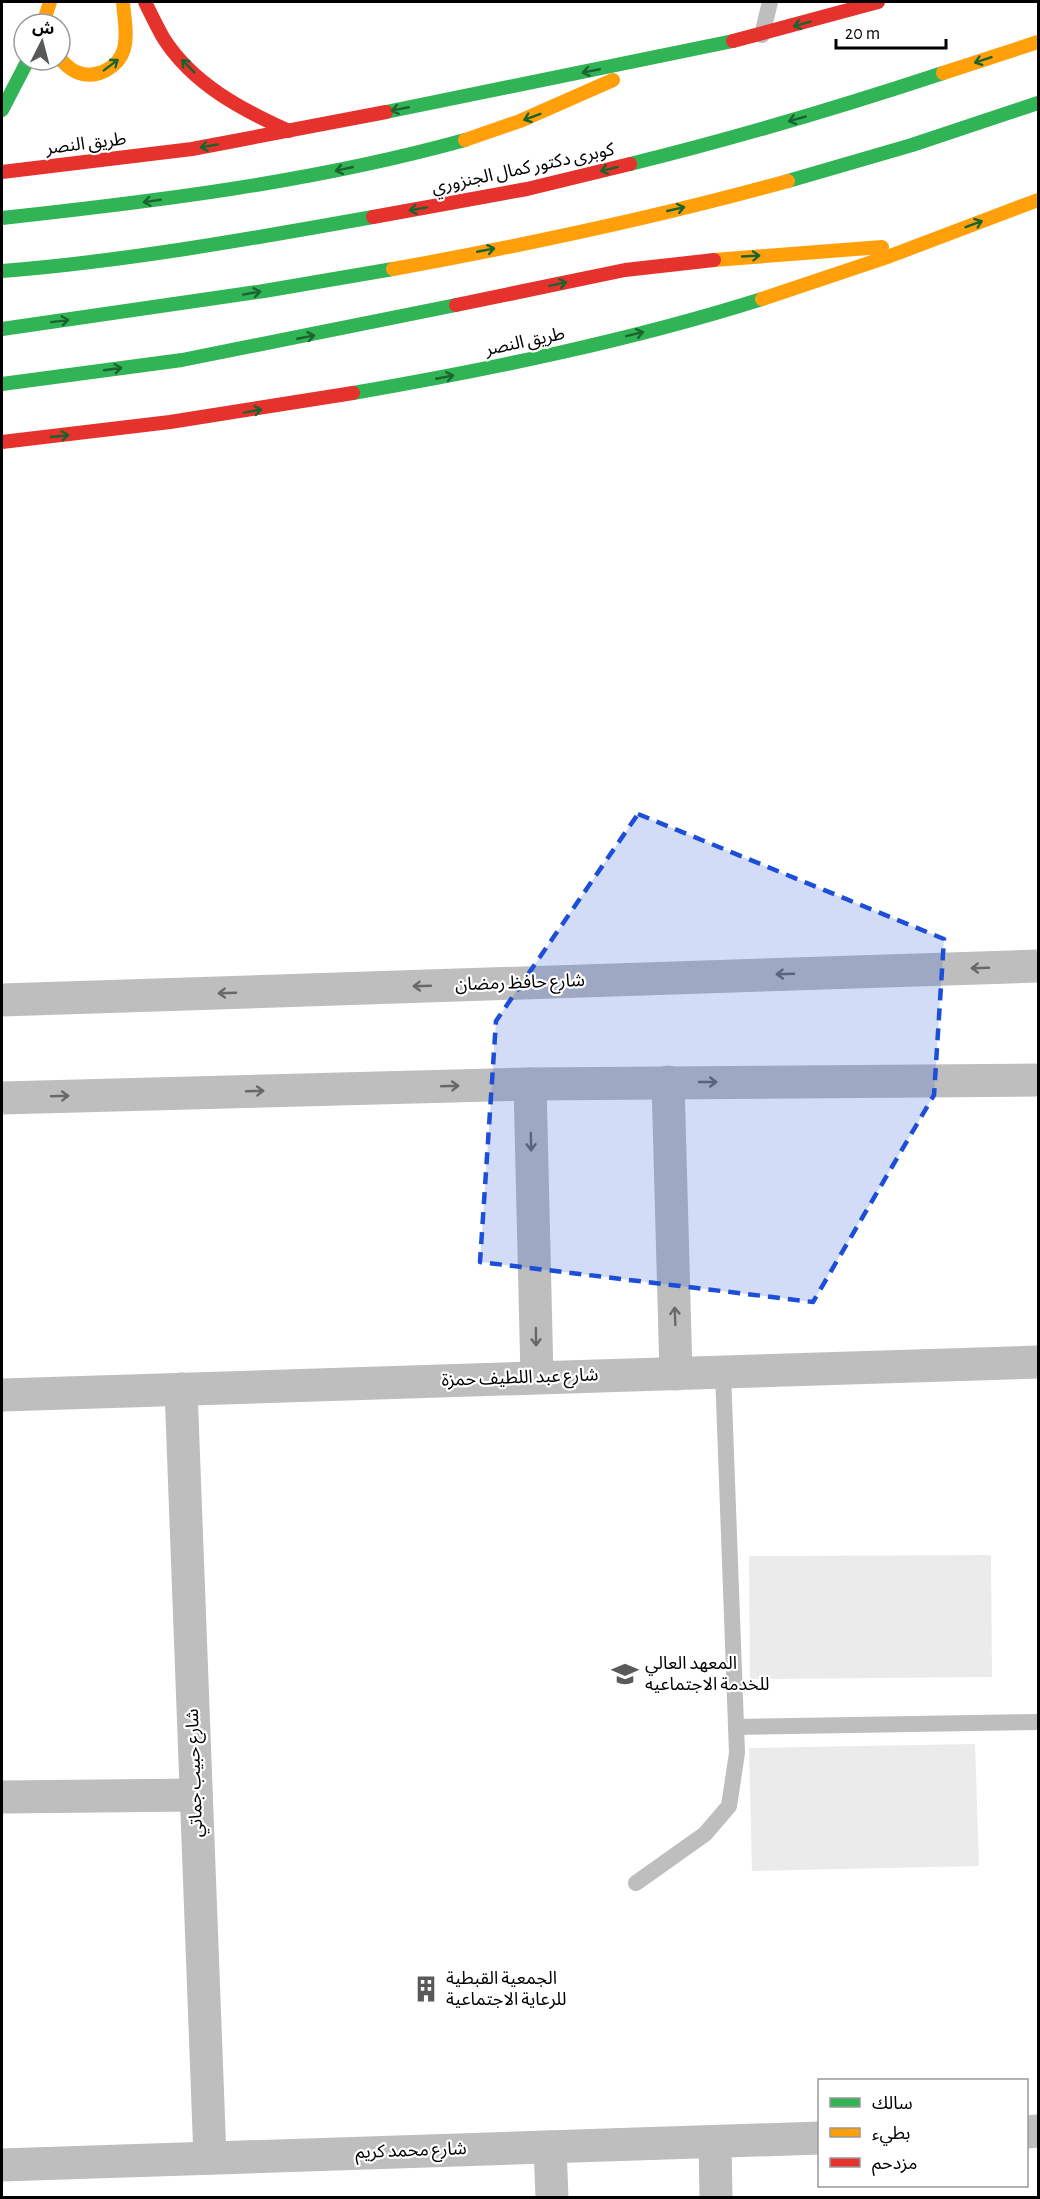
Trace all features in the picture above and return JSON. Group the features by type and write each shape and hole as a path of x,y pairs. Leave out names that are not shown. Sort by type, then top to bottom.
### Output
{"main road":[{"path":"72,69 92,74 106,71 117,62 124,50 123,2"},
{"path":"145,2 164,39 200,78 243,109 289,131"},
{"name":"طريق النصر","path":"2,172 192,149 289,131 762,35 830,9 878,2"},
{"name":"كوبرى دكتور كمال الجنزوري","path":"2,271 68,266 206,247 527,189 691,149 843,105 1038,42"},
{"path":"2,218 142,202 331,172 464,141 536,116 661,57"},
{"path":"2,110 22,72"},
{"path":"2,329 205,301 553,237 716,199 870,157 1038,103"},
{"name":"طريق النصر","path":"2,442 234,414 405,385 527,361 647,332 739,306 920,245 1038,200"},
{"path":"2,384 182,360 238,350 625,270 740,256 920,245"}],"street":[{"name":"شارع حافظ رمضان","path":"2,1000 1038,966"},
{"path":"2,1098 530,1084 1038,1080"},
{"path":"668,1082 676,1374"},
{"path":"530,1084 537,1377"},
{"name":"شارع عبد اللطيف حمزة","path":"2,1395 1038,1362"},
{"name":"شارع حبيب جماتي","path":"181,1389 210,2158"},
{"path":"2,1797 196,1795"},
{"name":"شارع محمد كريم","path":"2,2165 818,2138"},
{"path":"715,2142 716,2198"},
{"path":"550,2147 552,2198"}],"lane":[{"path":"762,35 770,2"},
{"path":"636,1883 705,1834 729,1806 737,1753 723,1372"},
{"path":"736,1727 1038,1722"}],"highlighted area":[{"path":"638,814 944,939 934,1095 813,1302 480,1262 496,1021"}],"shaded area":[{"path":"991,1555 992,1677 750,1679 749,1556"},
{"path":"975,1744 979,1866 752,1871 749,1748"}],"traffic: fast":[{"path":"386,112 733,41"},
{"path":"2,110 22,72"},
{"path":"630,164 709,144 943,73"},
{"path":"788,181 912,145 1038,103"},
{"path":"2,218 119,205 293,179 408,155 465,140"},
{"path":"2,271 142,255 373,217"},
{"path":"2,329 264,291 393,269"},
{"path":"353,393 559,353 661,328 762,299"},
{"path":"2,384 182,360 456,305"}],"traffic: slow":[{"path":"47,12 50,2"},
{"path":"72,70 86,74 100,73 117,61 125,43 123,2"},
{"path":"943,73 1038,42"},
{"path":"465,140 520,121 613,80"},
{"path":"393,269 592,230 788,181"},
{"path":"762,299 890,256 1038,200"},
{"path":"714,260 882,247"}],"traffic: jam":[{"path":"145,2 164,39 189,69 236,105 289,131"},
{"path":"733,41 878,2"},
{"path":"2,172 192,149 386,112"},
{"path":"373,217 527,189 630,164"},
{"path":"456,305 625,270 714,260"},
{"path":"2,442 170,422 353,393"}],"place":[{"name":"المعهد العالي للخدمة الاجتماعيه","path":"625,1674"},
{"name":"الجمعية القبطية للرعاية الاجتماعية","path":"426,1989"}]}
